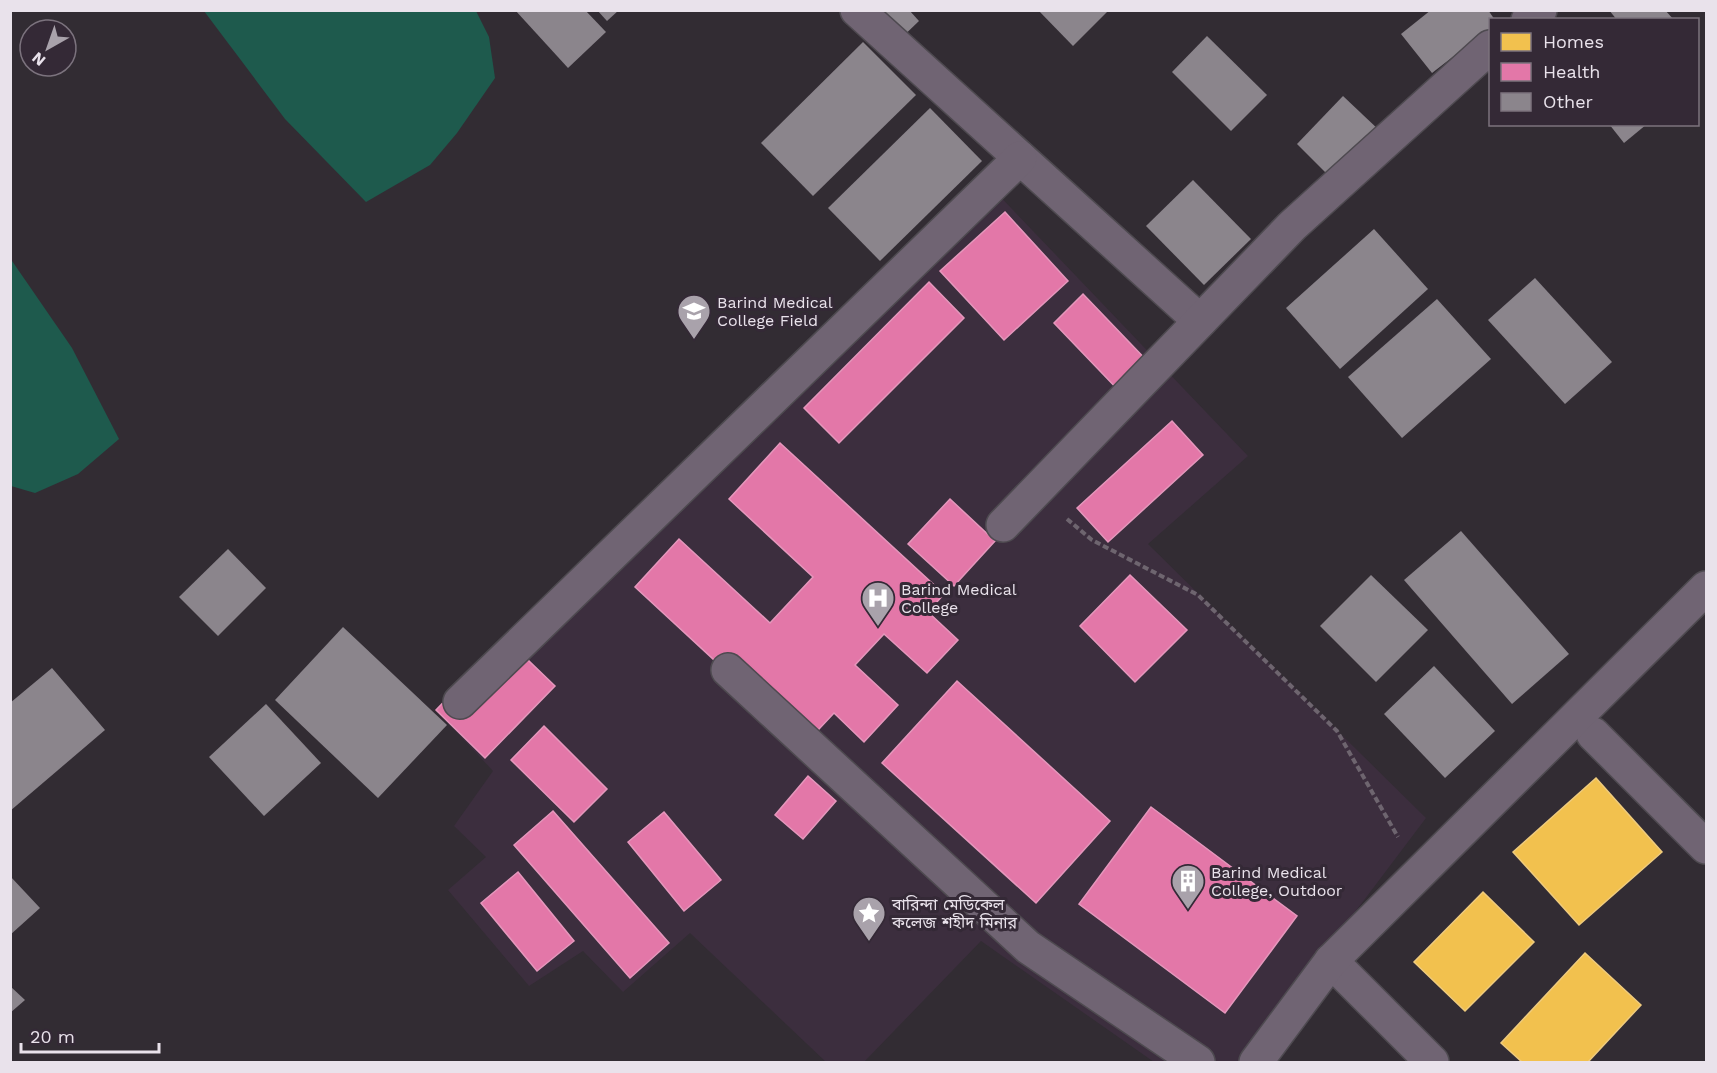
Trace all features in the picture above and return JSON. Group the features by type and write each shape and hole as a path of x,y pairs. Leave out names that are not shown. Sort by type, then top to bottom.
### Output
{"street":[{"path":"857,10 1200,321"},
{"path":"1003,525 1292,226 1489,49"},
{"path":"460,702 1020,158"},
{"path":"1256,1062 1331,961 1707,588"},
{"path":"728,670 1028,947 1198,1062"},
{"path":"1593,734 1707,847"},
{"path":"1331,961 1432,1062"}],"path":[{"path":"1060,513 1092,540 1198,595 1337,730 1402,843"}],"shaded area":[{"path":"204,11 476,11 489,37 495,78 457,133 430,165 366,202 285,119"},
{"name":"Barind Medical College","path":"991,187 1248,456 1148,544 1426,818 1242,1062 1154,1062 981,941 864,1062 826,1062 690,933 623,992 583,951 529,986 448,890 486,857 454,826 493,771 436,710"},
{"path":"10,258 72,348 119,439 78,474 35,493 11,486"}],"building: Homes":[{"path":"1596,778 1662,852 1579,925 1513,852"},
{"path":"1483,892 1534,942 1465,1011 1414,962"},
{"path":"1585,953 1641,1005 1588,1062 1522,1062 1501,1043"}],"building: Health":[{"path":"1005,212 1068,281 1004,340 940,271"},
{"path":"929,282 964,318 839,443 804,408"},
{"path":"1083,294 1152,366 1122,394 1054,323"},
{"path":"1172,421 1203,455 1108,542 1077,508"},
{"path":"780,443 944,594 928,612 958,640 927,673 884,634 855,665 898,705 864,742 834,713 805,744 635,587 679,539 770,623 813,577 729,499"},
{"path":"950,499 995,541 954,586 908,544"},
{"path":"1130,575 1187,630 1135,682 1080,626"},
{"path":"505,638 555,686 485,758 436,710"},
{"path":"957,681 1110,821 1036,903 882,763"},
{"path":"544,726 607,789 574,822 511,760"},
{"path":"808,776 836,801 803,839 775,815"},
{"name":"Barind Medical College, Outdoor","path":"1151,807 1297,916 1225,1013 1079,904"},
{"path":"553,811 669,943 630,978 514,845"},
{"path":"664,812 721,880 684,911 628,842"},
{"path":"518,872 574,941 537,971 481,903"}],"building: Other":[{"path":"515,10 585,10 606,32 568,68"},
{"path":"597,10 619,10 607,21"},
{"path":"860,10 909,10 919,21 894,45"},
{"path":"1038,10 1109,10 1073,46"},
{"path":"1431,10 1488,10 1494,18 1489,18 1489,29 1432,73 1401,34"},
{"path":"1609,10 1665,10 1672,18 1615,18"},
{"path":"1207,36 1267,95 1231,131 1172,72"},
{"path":"863,42 916,95 813,196 761,143"},
{"path":"1343,96 1380,131 1332,179 1297,144"},
{"path":"930,108 982,161 880,261 828,208"},
{"path":"1611,126 1645,126 1624,143"},
{"path":"1193,180 1251,239 1204,285 1146,226"},
{"path":"1374,229 1428,289 1340,369 1286,308"},
{"path":"1535,278 1612,362 1565,404 1488,320"},
{"path":"1437,299 1491,359 1402,438 1348,377"},
{"path":"1461,531 1569,654 1512,704 1404,580"},
{"path":"228,549 266,588 218,636 179,597"},
{"path":"1371,575 1428,630 1376,682 1320,626"},
{"path":"343,627 447,725 378,798 275,700"},
{"path":"1434,666 1495,731 1445,778 1384,714"},
{"path":"52,668 105,730 10,811 10,703"},
{"path":"266,704 321,763 264,816 209,757"},
{"path":"10,876 40,908 10,935"},
{"path":"10,986 25,1000 10,1013"}],"place":[{"name":"Barind Medical College Field","path":"694,340"},
{"name":"Barind Medical College","path":"878,627"},
{"name":"Barind Medical College, Outdoor","path":"1188,910"},
{"name":"বারিন্দা মেডিকেল কলেজ শহীদ মিনার","path":"869,942"}]}
